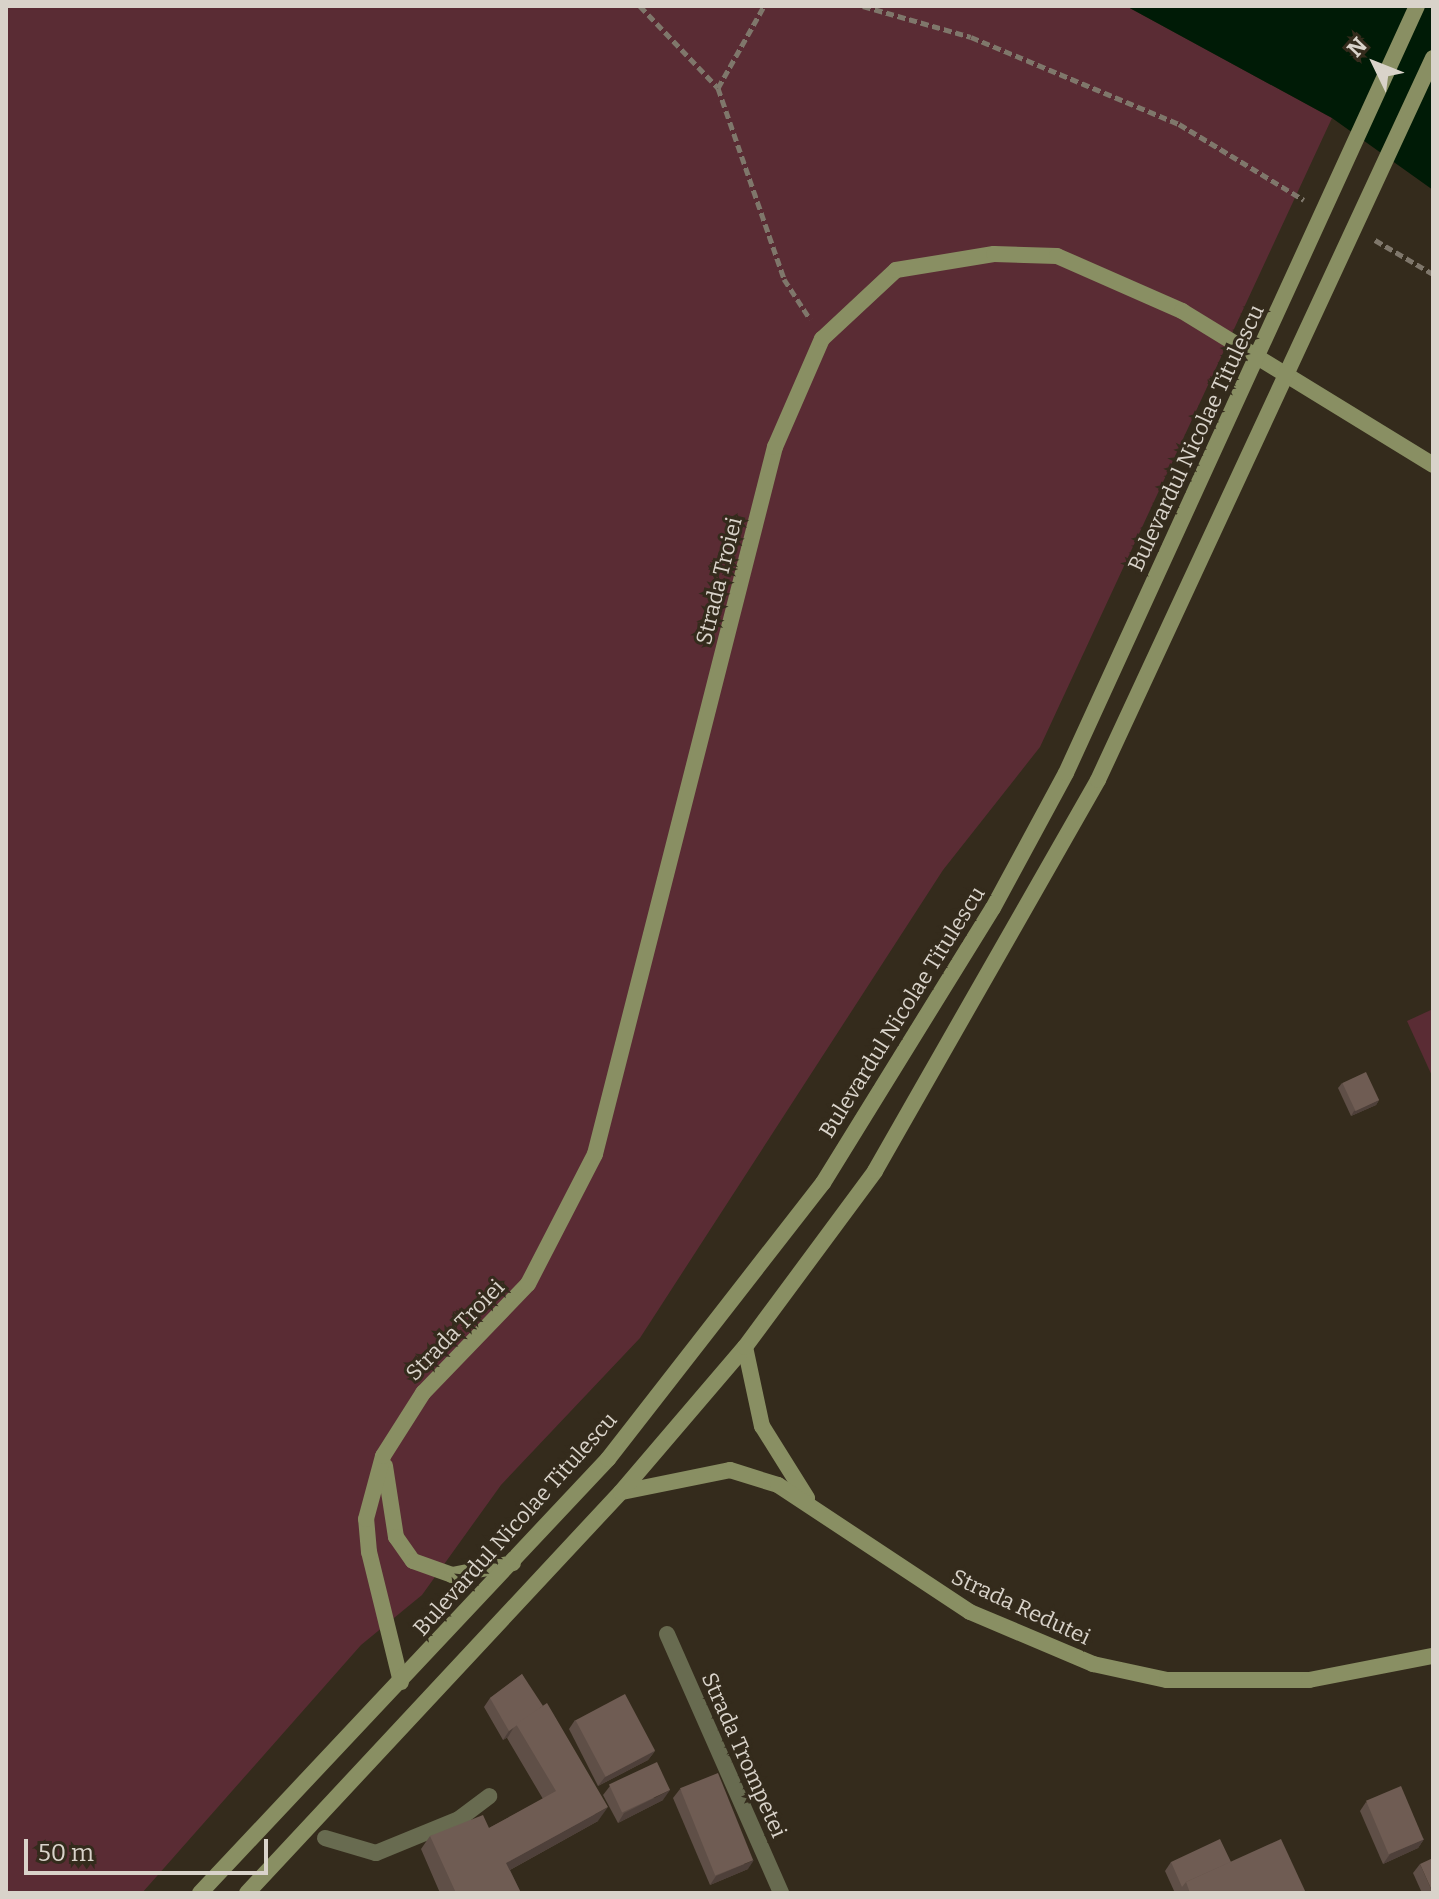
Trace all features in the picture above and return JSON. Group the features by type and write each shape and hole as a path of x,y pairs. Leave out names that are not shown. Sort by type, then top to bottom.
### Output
{"main road":[{"name":"Bulevardul Nicolae Titulescu","path":"200,1893 514,1563 715,1325 823,1183 926,1021 1066,773 1417,6"},
{"path":"247,1893 621,1492 745,1347 875,1171 950,1051 1098,780 1433,58"},
{"name":"Strada Troiei","path":"383,1456 423,1393 528,1284 595,1154 775,447 822,339 896,270 994,254 1057,256 1182,311 1433,465"},
{"path":"745,1347 762,1426 808,1499"},
{"path":"383,1456 396,1537 413,1561 452,1575 514,1563"},
{"path":"383,1456 367,1530 372,1585 401,1682"},
{"path":"621,1492 730,1470 808,1499"},
{"name":"Strada Redutei","path":"808,1499 900,1572 970,1612 1093,1664 1228,1683 1309,1680 1433,1656"}],"street":[{"name":"Strada Trompetei","path":"667,1634 781,1893"},
{"path":"325,1838 376,1853 459,1819 489,1796"}],"path":[{"path":"640,6 718,88 784,279 822,339"},
{"path":"718,88 764,6"},
{"path":"863,6 971,37 1179,124 1310,203"},
{"path":"1364,235 1433,274"}],"shaded area":[{"path":"6,6 1126,6 1332,118 1040,747 943,870 640,1338 501,1485 422,1595 361,1645 142,1893 6,1893"},
{"path":"1126,6 1433,6 1433,190 1332,118"},
{"path":"1433,1009 1433,1078 1407,1021"}],"building":[{"path":"1366,1072 1379,1100 1356,1111 1342,1083"},
{"path":"522,1674 543,1706 509,1731 490,1698"},
{"path":"625,1694 655,1751 606,1777 576,1720"},
{"path":"547,1703 608,1807 506,1863 521,1893 456,1893 430,1836 483,1815 489,1828 556,1791 516,1724"},
{"path":"657,1762 670,1790 622,1812 609,1784"},
{"path":"718,1773 753,1860 715,1876 680,1788"},
{"path":"1401,1786 1424,1839 1389,1854 1366,1801"},
{"path":"1220,1839 1231,1862 1186,1882 1182,1887 1171,1862"},
{"path":"1281,1839 1306,1893 1190,1893 1186,1882"},
{"path":"1433,1858 1433,1893 1420,1864"}]}
